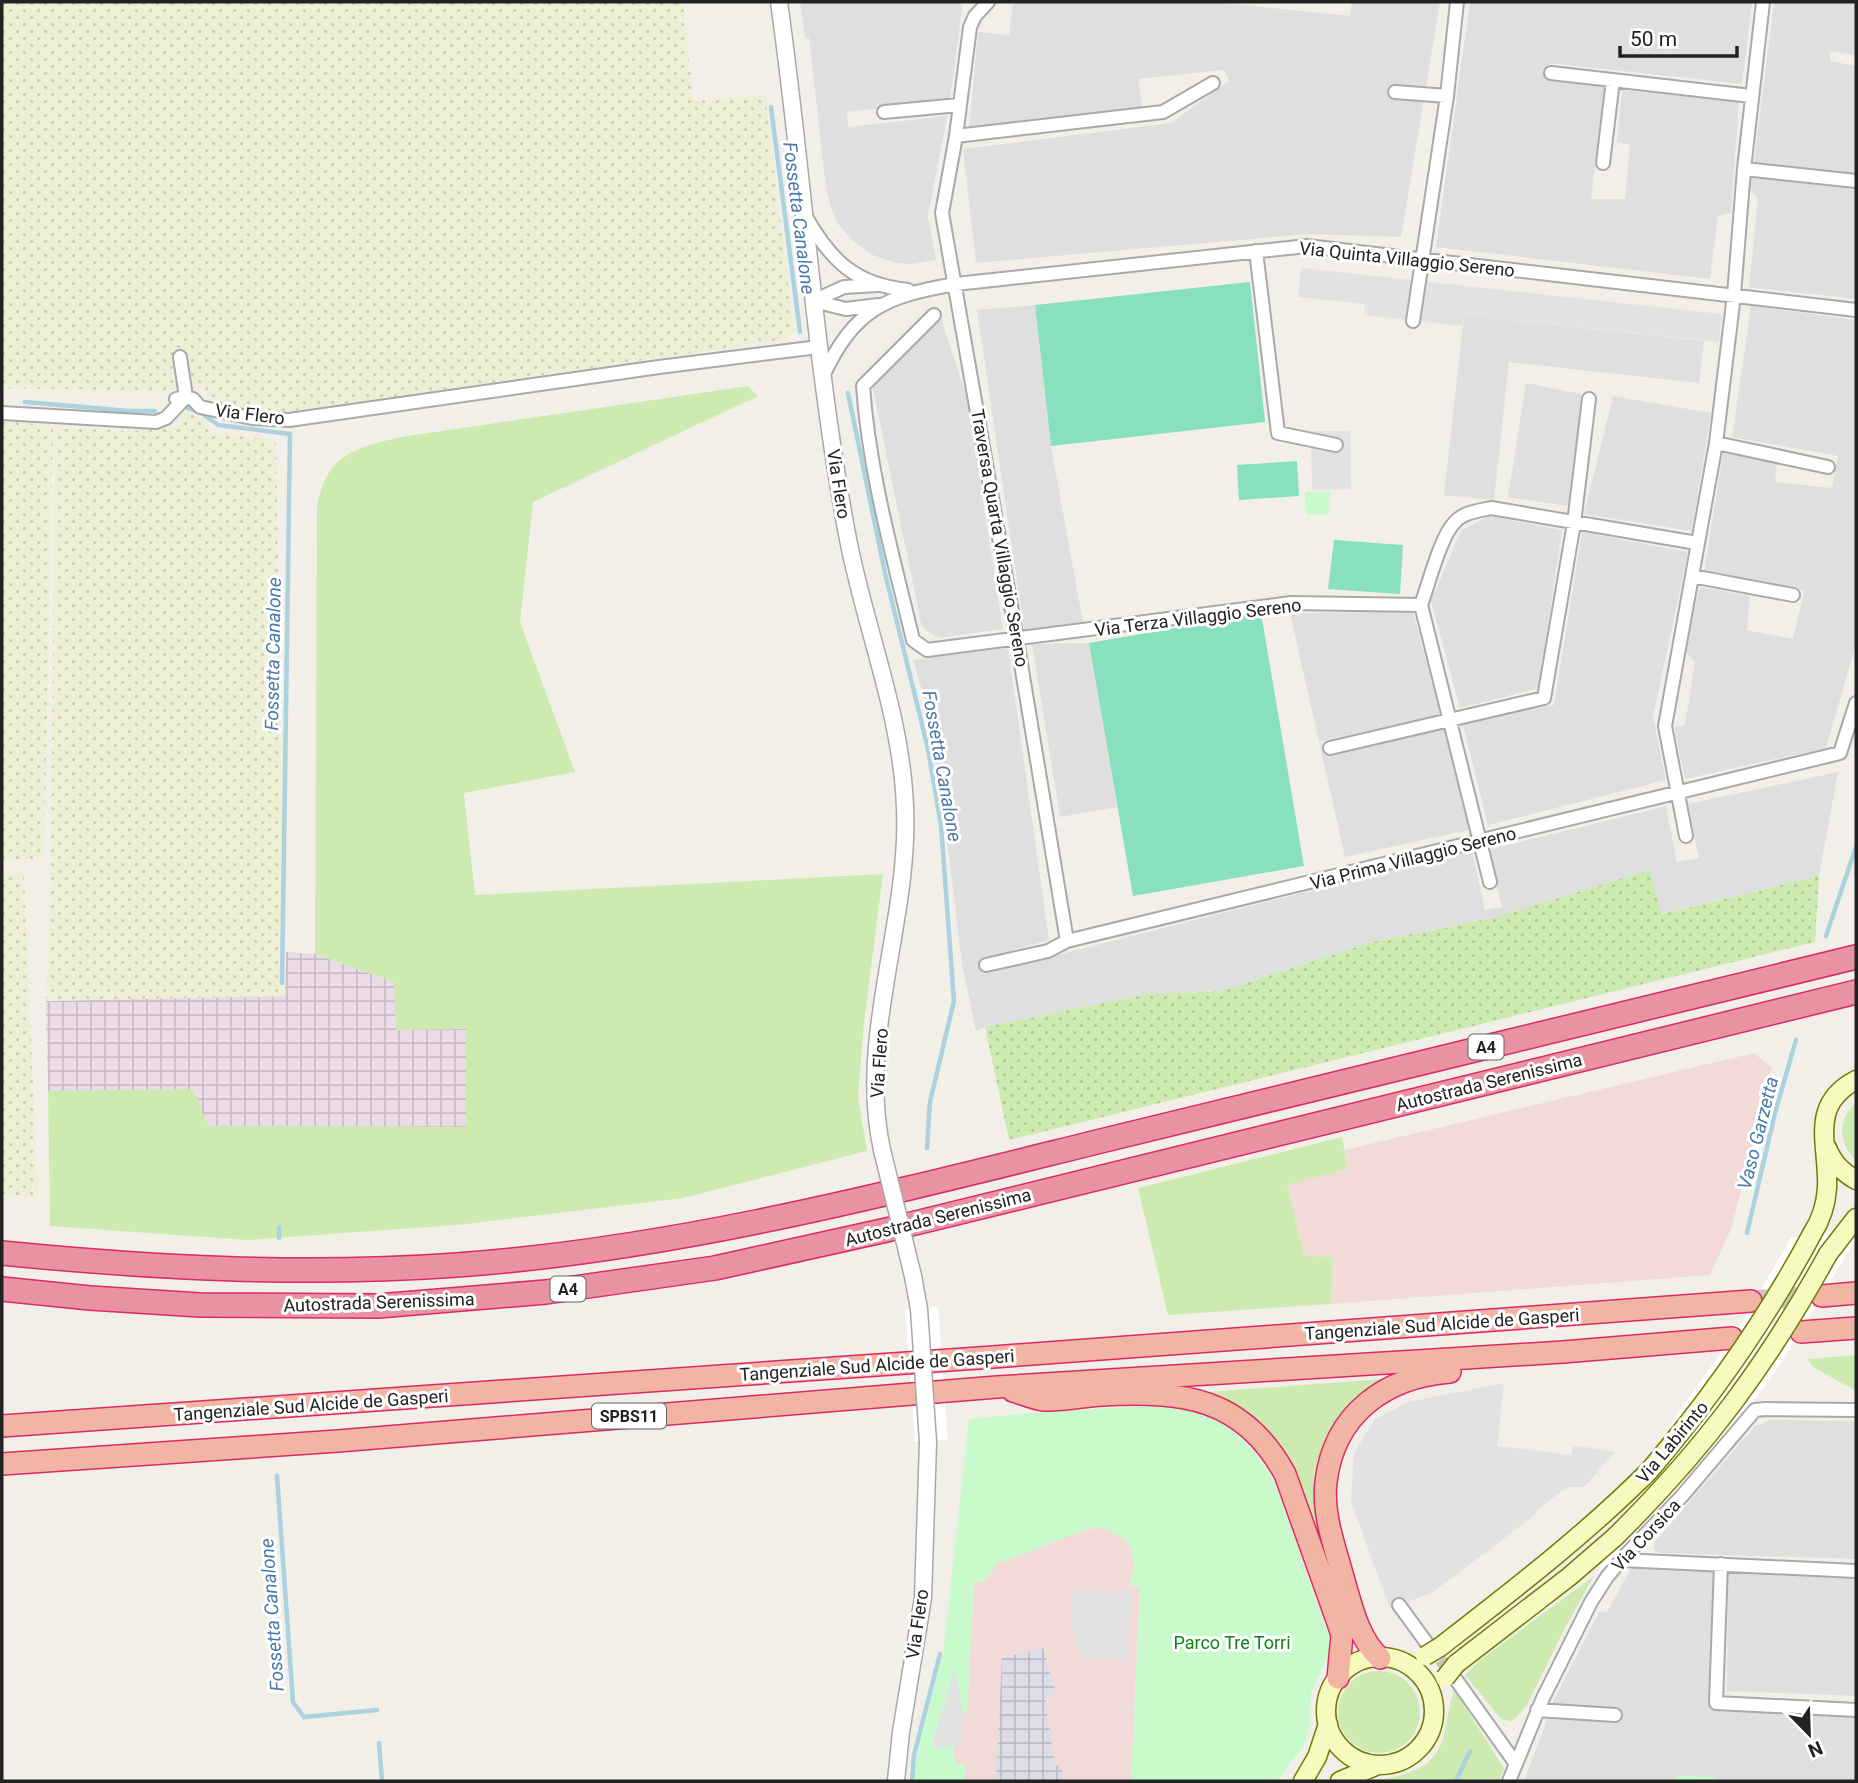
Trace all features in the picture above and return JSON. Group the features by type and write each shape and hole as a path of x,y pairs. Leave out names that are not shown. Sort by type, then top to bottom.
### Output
{"highway":[{"name":"Autostrada Serenissima","path":"2,1253 192,1269 373,1269 470,1264 624,1247 710,1232 883,1194 1856,957"},
{"name":"Autostrada Serenissima","path":"2,1289 200,1305 377,1306 546,1292 715,1268 891,1229 1856,992"},
{"path":"1822,1296 1856,1293"},
{"name":"Tangenziale Sud Alcide de Gasperi","path":"2,1426 1751,1301"},
{"path":"1801,1332 1856,1328"},
{"name":"Tangenziale Sud Alcide de Gasperi","path":"2,1464 325,1442 997,1387 1563,1352 1732,1338"},
{"path":"1380,1658 1369,1648 1350,1602 1329,1524 1326,1483 1336,1445 1345,1428 1366,1403 1380,1392 1407,1380 1430,1374 1500,1368 1563,1352"},
{"path":"997,1387 1043,1400 1159,1394 1193,1398 1241,1421 1266,1443 1276,1456 1295,1498 1342,1635 1338,1678"}],"main road":[{"name":"Via Labirinto","path":"1404,1663 1430,1648 1562,1552 1649,1471 1686,1428 1773,1305 1822,1215 1827,1189 1823,1126 1831,1102 1838,1092 1856,1080"},
{"path":"1824,1138 1834,1162 1856,1180"},
{"name":"Via Labirinto","path":"1453,1674 1615,1537 1657,1495 1734,1405 1781,1336 1828,1254 1852,1224"},
{"path":"1303,1781 1317,1757 1328,1724 1328,1700 1338,1678 1357,1663 1380,1658 1404,1663 1421,1676 1434,1705 1434,1719 1424,1743 1404,1760 1378,1765 1340,1781"},
{"path":"1434,1705 1453,1674"},
{"path":"1328,1724 1333,1737 1352,1757 1378,1765"}],"street":[{"name":"Via Flero","path":"779,2 818,347 847,537 894,722 902,763 905,808 905,850 876,1065 877,1125 919,1309 928,1442 923,1598 908,1684 897,1781"},
{"name":"Traversa Quarta Villaggio Sereno","path":"988,2 975,16 970,27 956,136 942,213 1067,941"},
{"path":"1413,321 1447,96 1457,2"},
{"path":"1686,836 1665,726 1716,443 1734,295 1751,96 1763,2"},
{"path":"1551,72 1751,96"},
{"path":"1603,163 1613,80"},
{"path":"956,136 1163,113 1213,83"},
{"path":"1395,92 1447,96"},
{"path":"884,112 959,106"},
{"path":"1744,169 1856,181"},
{"name":"Via Quinta Villaggio Sereno","path":"803,211 821,244 840,265 878,285"},
{"name":"Via Quinta Villaggio Sereno","path":"822,377 834,352 864,316 883,304 917,291 956,284 1307,246 1856,310"},
{"path":"1256,251 1278,433 1336,445"},
{"name":"Via Quinta Villaggio Sereno","path":"813,301 844,288 878,285 917,291"},
{"name":"Via Quinta Villaggio Sereno","path":"813,301 845,309 883,304"},
{"name":"Via Flero","path":"933,315 863,386 866,432 914,640 926,650 1017,640"},
{"name":"Via Flero","path":"181,398 193,399 200,407 251,418 289,419 818,347"},
{"path":"2,413 156,422 166,418 181,398 180,357"},
{"path":"1330,748 1544,698 1573,523 1589,399"},
{"path":"1716,443 1828,467"},
{"path":"1490,882 1421,605 1446,536 1454,522 1468,513 1491,508 1697,543"},
{"path":"1692,576 1793,595"},
{"name":"Via Terza Villaggio Sereno","path":"1017,640 1291,603 1421,605"},
{"name":"Via Prima Villaggio Sereno","path":"986,965 1048,950 1067,941 1840,753 1856,703"},
{"name":"Via Corsica","path":"1509,1781 1537,1710 1591,1602 1621,1560 1682,1496 1755,1410 1856,1410"},
{"path":"1621,1560 1856,1571"},
{"path":"1721,1564 1716,1703 1856,1710"},
{"path":"1399,1605 1430,1648"},
{"path":"1453,1674 1516,1763"},
{"path":"1537,1710 1615,1715"}],"shaded area":[{"path":"800,2 963,2 950,100 847,112 848,127 947,116 928,217 936,260 913,264 895,263 873,255 854,242 838,224 826,188 809,38 805,37"},
{"path":"1013,2 1214,2 1350,16 1352,2 1440,2 1401,237 1308,234 976,263 963,149 1171,123 1229,81 1224,70 1138,79 1143,110 969,129 978,32 1009,35"},
{"path":"1470,2 1752,2 1742,84 1549,63 1547,78 1606,85 1591,199 1625,199 1630,145 1617,142 1622,90 1739,102 1731,213 1718,216 1710,279 1436,247"},
{"path":"1774,2 1856,2 1856,55 1830,51 1830,61 1856,66 1856,173 1754,162"},
{"path":"1751,177 1856,189 1856,299 1749,287 1758,199 1749,188"},
{"path":"1301,268 1722,314 1719,342 1464,315 1462,326 1364,315 1365,304 1298,297"},
{"path":"1035,305 1051,446 1083,623 1024,630 977,310"},
{"path":"1751,306 1856,320 1856,644 1826,748 1685,779 1674,727 1685,725 1695,662 1684,650 1700,587 1750,596 1747,630 1793,639 1804,591 1704,572 1723,453 1777,463 1775,482 1832,488 1838,456 1732,437"},
{"path":"1464,315 1704,341 1699,383 1509,362 1494,500 1444,495"},
{"path":"941,318 967,398 1003,629 939,638 925,630 921,623 872,384"},
{"path":"1526,383 1582,394 1568,506 1508,497"},
{"path":"1613,396 1711,413 1692,531 1584,514"},
{"path":"1311,431 1350,431 1351,489 1312,490"},
{"path":"1489,516 1562,530 1539,688 1460,708 1431,601 1461,531"},
{"path":"1582,532 1688,552 1653,717 1666,780 1488,825 1463,725 1554,705"},
{"path":"1413,612 1441,715 1320,741 1325,756 1446,728 1469,830 1345,857 1290,613"},
{"path":"1089,643 1117,807 1060,817 1032,644"},
{"path":"1008,648 1049,940 979,960 982,974 1472,850 1485,910 1502,907 1488,850 1666,806 1677,862 1699,858 1687,804 1838,772 1819,876 1660,914 1650,870 1489,919 1372,942 1222,991 1148,994 976,1031 962,964 941,791 921,704 925,701 913,660"},
{"path":"286,952 315,954 394,982 396,1030 466,1028 466,1127 210,1126 202,1117 196,1094 191,1089 48,1091 46,1001 285,996"},
{"path":"1754,1053 1772,1068 1731,1229 1710,1275 1331,1304 1333,1259 1304,1255 1287,1185 1348,1169 1345,1150"},
{"path":"1504,1383 1497,1446 1571,1455 1573,1445 1615,1452 1584,1487 1567,1487 1536,1511 1535,1515 1433,1592 1390,1609 1351,1501 1354,1453 1375,1419 1408,1402"},
{"path":"1771,1420 1856,1421 1856,1559 1661,1553 1654,1550 1654,1543 1754,1427"},
{"path":"1105,1528 1122,1537 1131,1548 1134,1562 1130,1586 1140,1587 1131,1781 964,1781 965,1764 955,1765 953,1746 955,1667 967,1712 974,1582 985,1581 996,1564 1088,1529"},
{"path":"1632,1567 1718,1570 1709,1704 1713,1709 1856,1715 1856,1781 1524,1781 1548,1717 1618,1718 1620,1710 1552,1704 1599,1612 1607,1612"},
{"path":"1728,1569 1856,1574 1856,1696 1727,1691"},
{"path":"1072,1590 1132,1591 1127,1660 1080,1658 1071,1624"},
{"path":"1043,1648 1056,1693 1045,1697 1055,1766 1062,1766 1062,1781 996,1781 1002,1658"},
{"path":"955,1667 963,1713 962,1746 931,1747"}],"green space":[{"path":"2,2 683,2 693,101 765,95 794,331 786,339 285,411 241,409 221,404 208,395 205,387 158,391 2,388"},
{"path":"1250,282 1265,422 1051,446 1035,305"},
{"path":"748,386 758,396 533,502 520,622 575,772 464,793 475,895 883,874 864,1022 858,1096 867,1151 683,1198 457,1225 248,1240 50,1226 48,1091 191,1089 210,1126 466,1127 466,1029 396,1030 394,982 315,954 317,509 321,491 335,465 356,450 401,437"},
{"path":"183,411 206,420 211,433 276,440 285,996 46,1001 51,873 55,427 125,431 175,428"},
{"path":"2,420 53,426 44,859 2,860"},
{"path":"1297,461 1299,496 1239,500 1237,465"},
{"path":"1305,492 1330,492 1330,514 1306,515"},
{"path":"1334,540 1403,545 1400,594 1328,589"},
{"path":"1261,613 1304,866 1133,896 1089,643"},
{"path":"1650,870 1661,914 1819,876 1815,942 1009,1140 985,1027 1148,994 1222,991 1372,942 1489,919"},
{"path":"24,874 38,1199 2,1193 2,875"},
{"path":"1856,1102 1856,1160 1845,1146 1842,1131 1846,1116"},
{"path":"1342,1137 1348,1169 1287,1185 1304,1255 1333,1258 1331,1304 1168,1315 1138,1188"},
{"path":"1856,1355 1856,1391 1813,1367 1808,1359"},
{"path":"1383,1379 1357,1401 1336,1427 1336,1587 1296,1470 1288,1456 1260,1422 1236,1405 1208,1392"},
{"name":"Parco Tre Torri","path":"1152,1406 1196,1411 1224,1425 1253,1450 1274,1481 1329,1636 1330,1652 1311,1693 1309,1727 1304,1745 1277,1781 1131,1781 1140,1587 1130,1586 1134,1562 1131,1548 1122,1537 1105,1528 1088,1529 997,1564 985,1581 974,1582 967,1712 963,1713 955,1669 931,1746 953,1746 955,1765 965,1764 964,1781 913,1781 918,1748 943,1654 969,1419"},
{"path":"1594,1576 1527,1705 1511,1721 1501,1719 1465,1675 1479,1661"},
{"path":"1379,1671 1395,1674 1408,1683 1417,1696 1420,1712 1417,1728 1408,1741 1395,1750 1379,1753 1363,1750 1350,1741 1341,1728 1338,1712 1341,1696 1350,1683 1363,1674"},
{"path":"1454,1690 1504,1768 1499,1781 1374,1781 1406,1774 1425,1765 1432,1758 1443,1738"},
{"path":"1675,1775 1715,1777 1715,1781 1675,1781"}],"pier":[{"path":"1856,1227 1856,1239 1782,1362 1757,1397 1701,1466 1629,1546 1597,1574 1677,1414 1738,1329 1791,1238"},
{"path":"938,1307 948,1440 915,1442 905,1309"}],"waterway":[{"name":"Fossetta Canalone","path":"771,107 800,332"},
{"name":"Fossetta Canalone","path":"848,393 885,573 928,749 941,825 954,1001 930,1102 927,1148"},
{"name":"Fossetta Canalone","path":"25,402 155,411"},
{"name":"Fossetta Canalone","path":"188,408 200,412 218,425 290,434 282,983"},
{"name":"Vaso Garzetta","path":"1826,936 1856,847"},
{"name":"Vaso Garzetta","path":"1747,1233 1775,1113 1796,1040"},
{"name":"Fossetta Canalone","path":"279,1227 279,1238"},
{"name":"Fossetta Canalone","path":"277,1476 293,1702 304,1717 377,1710"},
{"name":"Fossetta Canalone","path":"912,1781 914,1755 940,1654"},
{"name":"Fossetta Canalone","path":"379,1743 382,1781"},
{"name":"Vaso Garzetta","path":"1456,1781 1470,1751"}],"tunnel":[{"path":"1751,1301 1820,1296"},
{"path":"1429,1646 1455,1678"}]}
